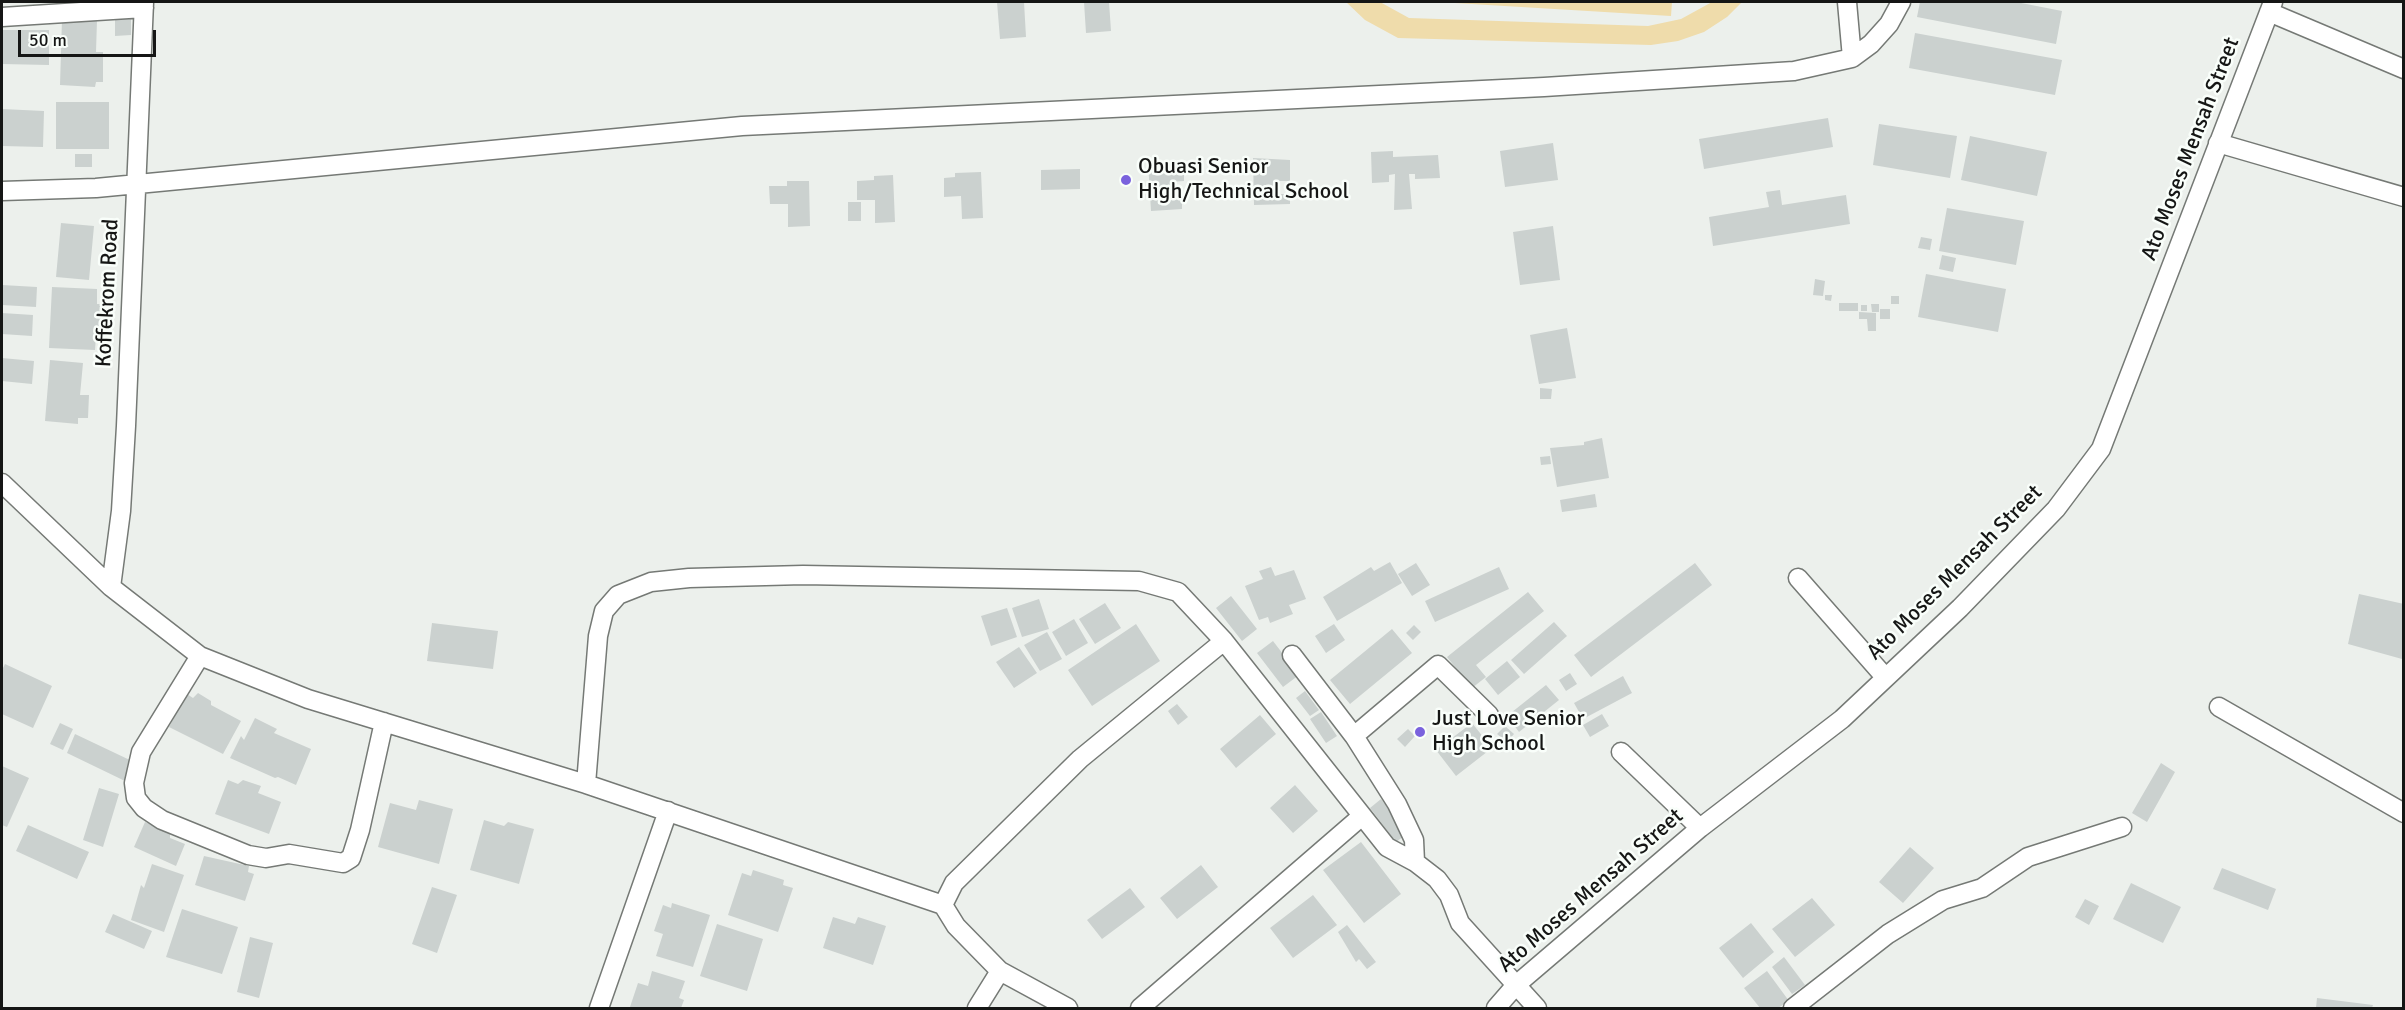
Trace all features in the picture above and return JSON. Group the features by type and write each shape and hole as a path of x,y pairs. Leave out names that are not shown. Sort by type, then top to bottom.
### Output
{"street":[{"path":"1847,2 1852,58"},
{"path":"2,191 53,191 742,126 1544,87 1794,70 1852,58 1871,44 1889,24 1900,2"},
{"path":"2,16 144,5"},
{"name":"Koffekrom Road","path":"111,587 121,511 138,183 144,5"},
{"path":"2271,7 2403,69"},
{"name":"Ato Moses Mensah Street","path":"1496,1008 1516,985 1700,828 1842,718 1960,608 2056,509 2101,449 2271,7"},
{"path":"2218,143 2403,197"},
{"path":"2,483 111,587 200,656 308,699 586,784 943,906 956,926 1000,971 1068,1008"},
{"path":"586,784 598,636 604,611 618,596 651,582 689,578 803,575 1139,582 1178,591 1224,641 1387,848 1415,862 1437,879 1449,895 1460,923 1537,1008"},
{"path":"1798,578 1885,677"},
{"path":"943,906 954,883 1080,759 1224,641"},
{"path":"1292,655 1354,736 1397,804 1414,840 1415,862"},
{"path":"200,656 141,752 134,783 136,798 144,808 162,820 248,855 266,858 289,854 342,863 351,858 360,830 384,722"},
{"path":"1354,736 1438,665 1489,715"},
{"path":"2219,707 2403,813"},
{"path":"1621,752 1700,828"},
{"path":"599,1008 668,811"},
{"path":"1140,1008 1362,816"},
{"path":"1793,1008 1888,934 1942,900 1982,888 2028,857 2122,827"},
{"path":"977,1008 1000,971"}],"shaded area":[{"path":"1346,2 1380,2 1409,18 1648,26 1681,19 1712,2 1742,2 1727,17 1704,32 1678,41 1651,45 1398,38 1365,20"},
{"path":"1438,2 1672,2 1671,16"}],"building":[{"path":"997,2 1024,2 1026,37 1000,39"},
{"path":"1084,2 1109,2 1111,31 1086,33"},
{"path":"1920,2 2016,2 2062,11 2056,44 1917,17"},
{"path":"115,14 131,14 131,35 115,36"},
{"path":"62,19 97,20 96,52 103,52 103,82 96,82 95,87 60,85"},
{"path":"2,30 49,30 49,65 2,64"},
{"path":"1915,33 2062,60 2055,95 1909,68"},
{"path":"56,102 109,102 109,149 56,149"},
{"path":"2,109 44,111 43,147 2,146"},
{"path":"1828,118 1833,147 1704,169 1699,139"},
{"path":"1879,124 1957,136 1950,178 1873,165"},
{"path":"1970,136 2047,152 2037,196 1961,180"},
{"path":"1553,143 1558,180 1505,187 1500,151"},
{"path":"1393,151 1393,157 1438,155 1440,178 1415,179 1415,174 1409,174 1412,209 1394,210 1395,174 1389,175 1389,182 1372,183 1371,152"},
{"path":"75,154 92,154 92,167 75,167"},
{"path":"1253,158 1290,160 1290,181 1275,181 1276,194 1290,194 1290,204 1254,205"},
{"path":"1148,161 1184,163 1184,181 1170,182 1170,200 1182,199 1182,209 1151,211"},
{"path":"1080,169 1080,189 1041,190 1041,170"},
{"path":"981,172 983,218 962,219 961,196 944,197 944,178 955,177 955,173"},
{"path":"893,175 895,222 875,223 875,200 857,200 857,181 874,180 874,176"},
{"path":"787,181 809,181 810,226 788,227 788,204 770,204 769,186 787,186"},
{"path":"1780,190 1782,205 1846,195 1850,224 1713,246 1709,217 1769,207 1766,192"},
{"path":"848,202 861,202 861,221 848,221"},
{"path":"1947,208 2024,221 2016,265 1939,251"},
{"path":"61,223 94,226 89,280 56,277"},
{"path":"1553,226 1560,280 1520,285 1513,232"},
{"path":"1921,237 1932,239 1930,250 1918,248"},
{"path":"1942,255 1956,258 1953,272 1939,269"},
{"path":"1926,274 2006,289 1998,332 1918,317"},
{"path":"1815,279 1825,281 1823,296 1813,295"},
{"path":"2,285 37,287 36,307 2,305"},
{"path":"52,287 97,289 97,304 105,304 104,336 96,336 95,350 49,348"},
{"path":"1825,295 1832,295 1831,301 1825,300"},
{"path":"1891,296 1899,296 1899,304 1891,304"},
{"path":"1839,303 1858,303 1858,311 1839,311"},
{"path":"1871,304 1879,304 1879,312 1872,312"},
{"path":"1861,305 1867,305 1867,311 1861,311"},
{"path":"1880,309 1890,309 1890,319 1880,319"},
{"path":"1859,312 1876,313 1876,331 1868,331 1867,319 1859,319"},
{"path":"2,313 33,315 32,336 2,334"},
{"path":"1567,328 1576,378 1539,384 1530,335"},
{"path":"2,358 34,361 32,384 2,381"},
{"path":"50,360 83,363 80,395 89,395 88,418 78,418 78,424 45,421"},
{"path":"1540,388 1552,389 1551,399 1540,399"},
{"path":"1602,438 1609,478 1557,487 1550,448 1584,445 1584,442"},
{"path":"1550,456 1551,464 1541,465 1540,457"},
{"path":"1595,494 1597,507 1562,512 1560,500"},
{"path":"1390,562 1402,583 1337,621 1323,597 1371,567 1374,571"},
{"path":"1416,563 1430,585 1412,596 1398,574"},
{"path":"1695,563 1712,585 1591,677 1574,655"},
{"path":"1271,567 1275,576 1294,570 1306,599 1289,605 1293,614 1270,623 1268,617 1259,620 1245,586 1263,579 1259,571"},
{"path":"1499,567 1509,589 1435,622 1425,601"},
{"path":"1528,592 1544,611 1476,665 1486,677 1472,688 1447,657"},
{"path":"2359,594 2404,604 2402,659 2348,644"},
{"path":"1231,596 1257,629 1242,641 1216,608"},
{"path":"1039,599 1049,629 1022,637 1012,608"},
{"path":"1105,603 1121,628 1095,644 1079,619"},
{"path":"1007,608 1017,637 991,646 981,616"},
{"path":"1074,619 1088,643 1066,656 1052,632"},
{"path":"1554,622 1567,636 1524,674 1511,660"},
{"path":"432,623 498,631 493,669 427,661"},
{"path":"1136,624 1160,661 1092,706 1068,670"},
{"path":"1334,624 1345,640 1326,653 1315,636"},
{"path":"1414,625 1421,632 1413,640 1406,633"},
{"path":"1392,629 1412,653 1350,704 1330,680"},
{"path":"1047,632 1062,659 1040,671 1024,645"},
{"path":"1273,641 1299,675 1283,687 1257,653"},
{"path":"1019,647 1037,673 1014,688 996,662"},
{"path":"1507,661 1520,677 1498,695 1485,679"},
{"path":"5,664 52,686 33,728 2,714 2,670"},
{"path":"1570,673 1577,684 1566,691 1559,680"},
{"path":"1623,676 1632,693 1583,719 1574,703"},
{"path":"1546,685 1559,700 1519,732 1507,716"},
{"path":"1305,691 1319,710 1310,716 1296,698"},
{"path":"198,693 211,701 211,705 241,721 223,754 169,727 187,694 193,698"},
{"path":"1177,704 1188,717 1178,725 1168,711"},
{"path":"1321,712 1337,736 1326,743 1310,719"},
{"path":"1602,714 1609,726 1590,737 1583,725"},
{"path":"1260,715 1276,734 1236,768 1220,749"},
{"path":"255,718 277,729 274,733 311,749 296,785 230,758 241,736 244,740"},
{"path":"60,723 73,729 63,750 50,744"},
{"path":"1472,723 1492,748 1456,776 1436,750"},
{"path":"1505,726 1514,734 1507,742 1497,734"},
{"path":"1408,729 1415,736 1405,747 1397,739"},
{"path":"75,734 134,762 125,781 67,753"},
{"path":"2161,763 2175,772 2147,822 2132,813"},
{"path":"2,766 29,778 7,827 2,825"},
{"path":"228,780 238,784 243,780 261,786 258,793 281,802 269,834 215,814"},
{"path":"1295,785 1318,811 1293,833 1270,808"},
{"path":"99,788 119,794 103,847 83,840"},
{"path":"1381,799 1408,833 1396,842 1370,808"},
{"path":"419,800 453,809 439,864 378,847 390,803 416,810"},
{"path":"484,820 504,826 508,822 534,829 519,884 470,870"},
{"path":"145,822 170,833 170,838 185,844 176,866 134,847"},
{"path":"28,825 89,852 77,879 16,851"},
{"path":"1361,842 1401,894 1364,923 1323,870"},
{"path":"1910,847 1934,868 1903,903 1879,882"},
{"path":"204,856 249,866 248,872 254,874 245,901 195,885"},
{"path":"152,864 184,875 164,932 131,920 141,885 144,888"},
{"path":"1201,865 1218,887 1177,919 1160,898"},
{"path":"2222,868 2276,889 2268,910 2213,889"},
{"path":"753,870 784,880 783,885 793,888 778,932 728,915 742,873 751,876"},
{"path":"2131,883 2181,907 2163,943 2113,919"},
{"path":"432,887 457,895 437,953 412,944"},
{"path":"1130,888 1145,907 1102,939 1087,920"},
{"path":"1313,895 1337,925 1293,958 1270,928"},
{"path":"1812,898 1835,925 1795,957 1772,929"},
{"path":"2085,899 2099,906 2089,925 2075,917"},
{"path":"672,903 710,915 693,967 656,956 663,934 654,931 663,905 671,908"},
{"path":"182,909 238,927 222,974 166,957"},
{"path":"113,914 152,931 144,949 105,932"},
{"path":"833,917 855,924 858,917 886,926 873,965 823,948"},
{"path":"1751,923 1774,952 1743,978 1719,948"},
{"path":"717,924 763,939 747,991 700,976"},
{"path":"1347,925 1376,962 1367,969 1359,959 1356,962 1338,932"},
{"path":"250,937 273,943 259,998 237,992"},
{"path":"1784,957 1805,985 1792,994 1772,967"},
{"path":"652,971 685,981 679,998 684,1000 681,1008 630,1007 638,983 648,986"},
{"path":"1767,971 1789,1001 1778,1008 1760,1008 1744,988"},
{"path":"2317,998 2373,1005 2372,1008 2316,1008"}],"place":[{"name":"Obuasi Senior High/Technical School","path":"1126,180"},
{"name":"Just Love Senior High School","path":"1420,732"}]}
